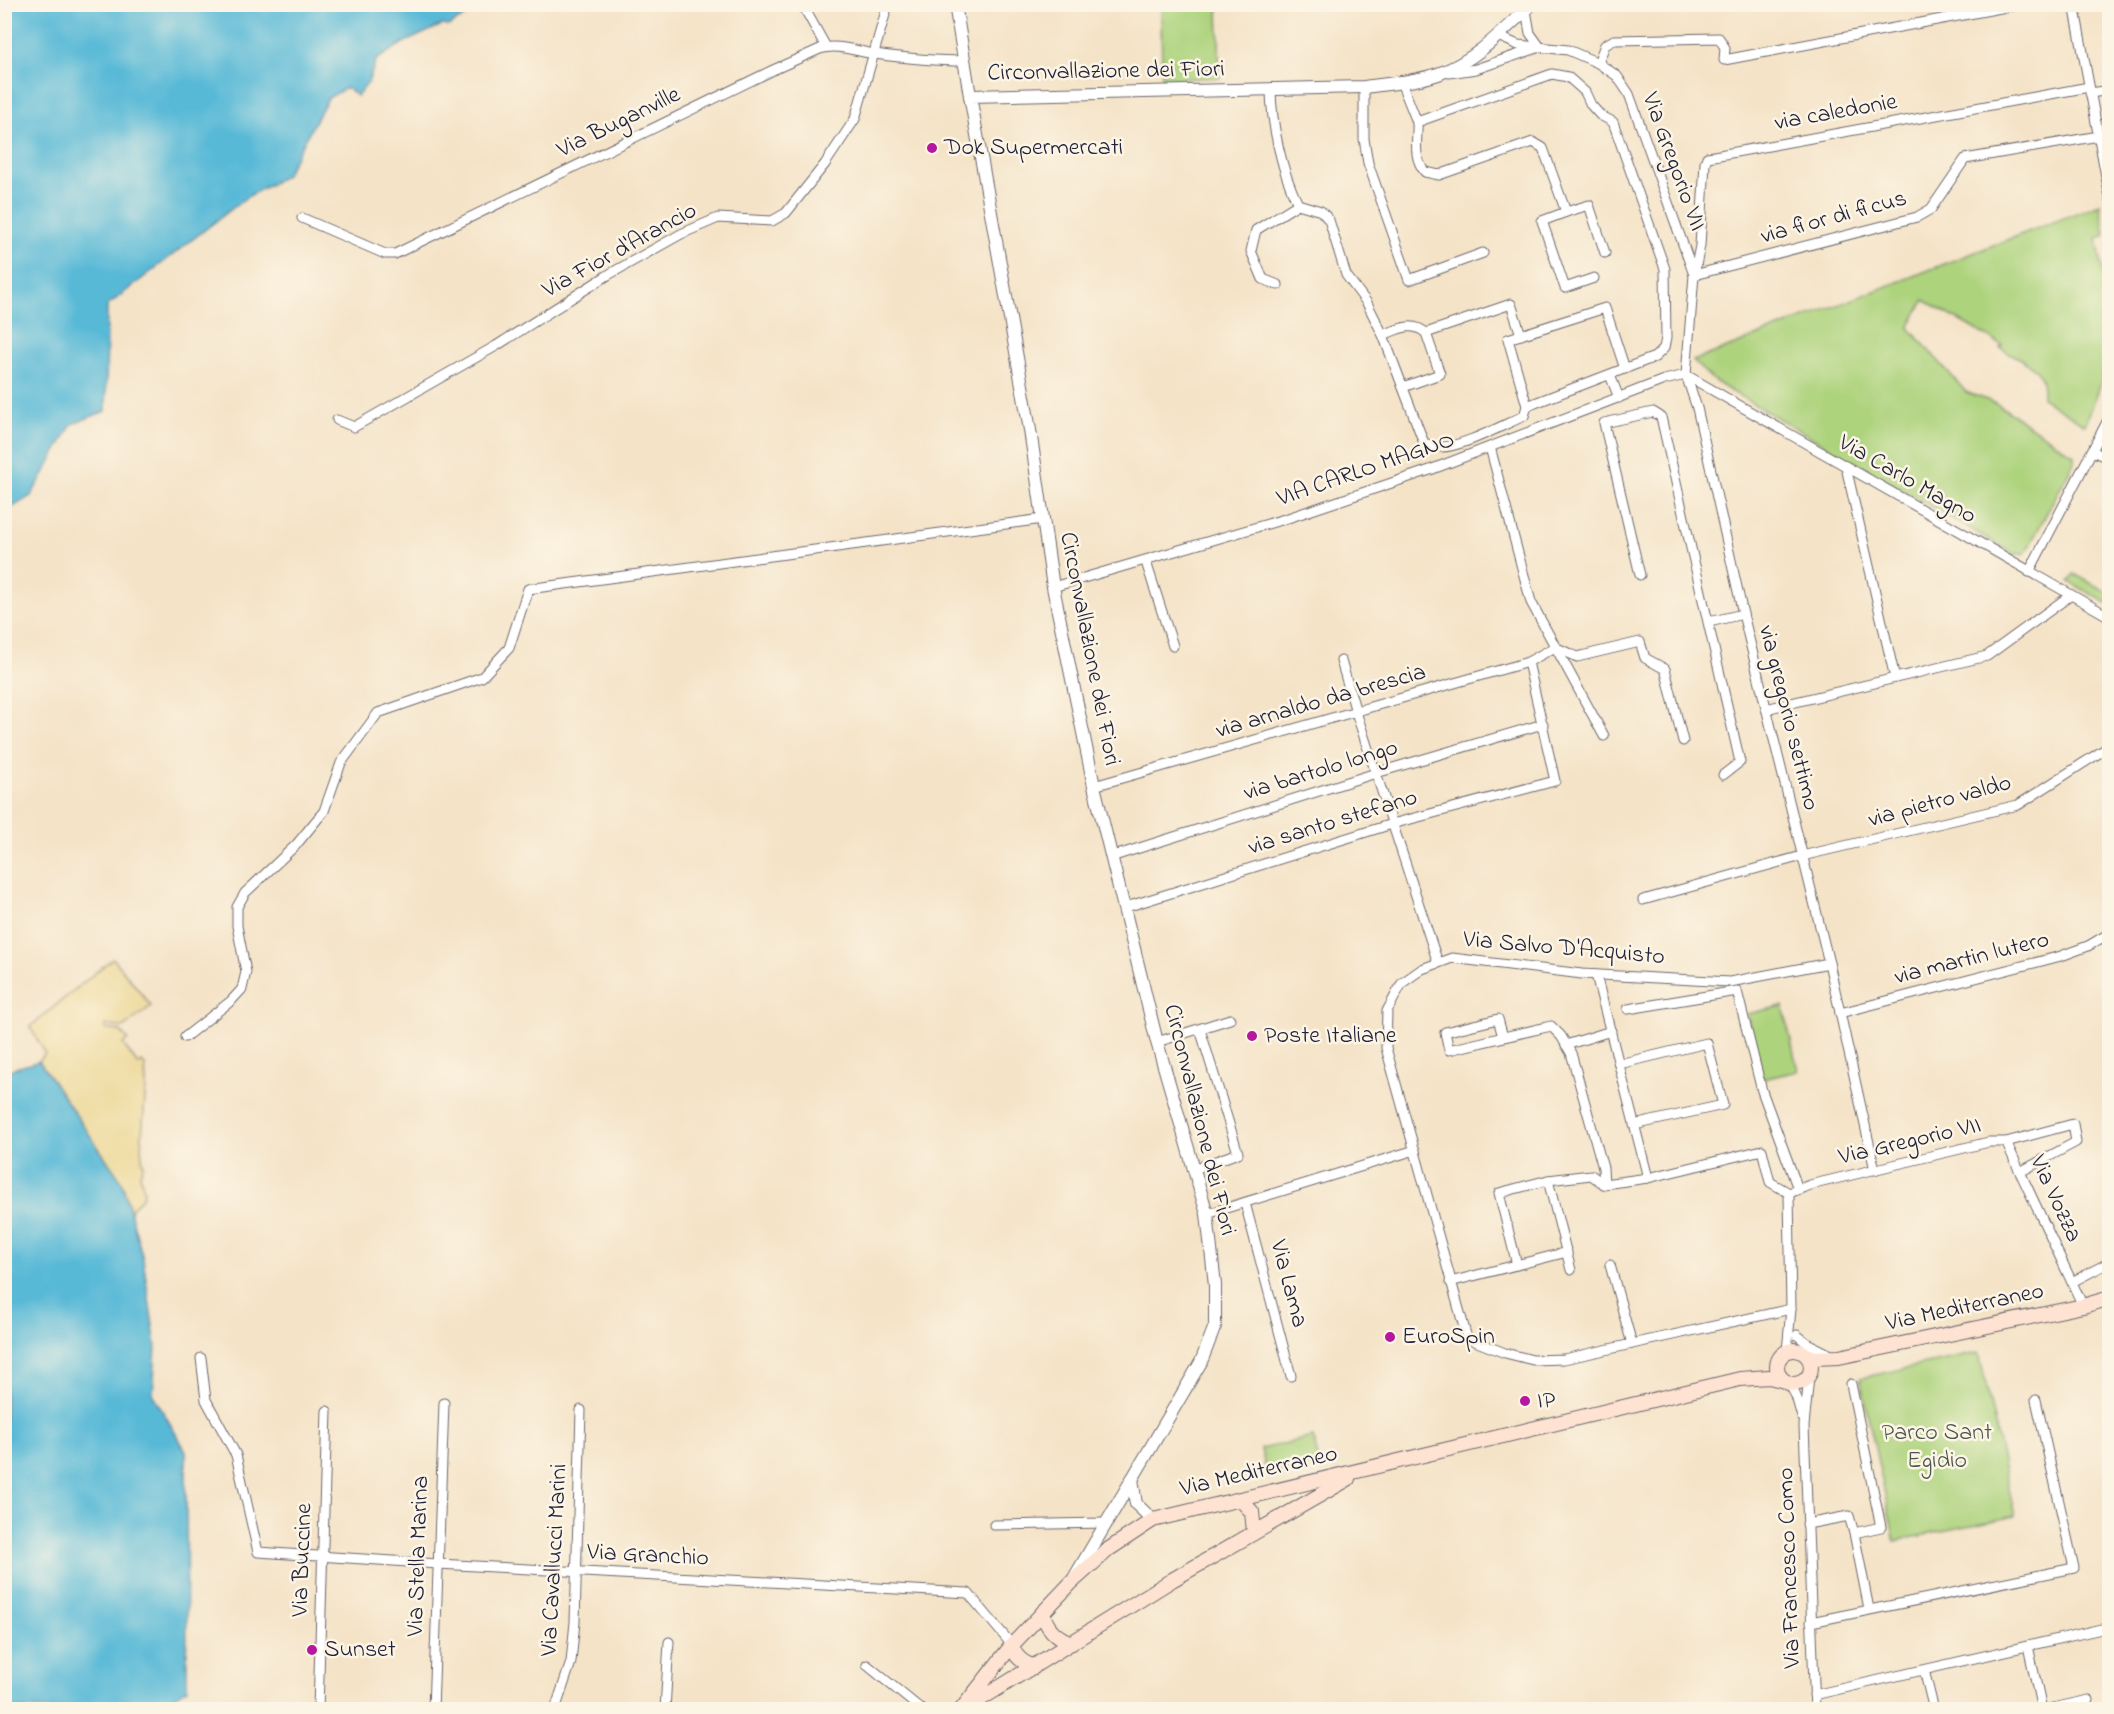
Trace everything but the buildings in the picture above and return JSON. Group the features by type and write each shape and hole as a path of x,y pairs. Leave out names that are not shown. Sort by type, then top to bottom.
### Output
{"main road":[{"name":"Via Mediterraneo","path":"1805,1354 1814,1358 1839,1358 2083,1306 2107,1298"},
{"path":"1362,1470 1740,1380 1769,1377 1787,1382 1802,1382 1810,1374 1811,1363 1805,1354 1798,1350 1787,1351 1778,1362 1740,1380"},
{"name":"Via Mediterraneo","path":"1810,1374 1839,1358"},
{"path":"1778,1362 1779,1375 1787,1382"},
{"name":"Via Mediterraneo","path":"962,1710 1012,1645 1072,1582 1109,1549 1153,1520 1362,1470"},
{"name":"Via Mediterraneo","path":"962,1710 1254,1532 1362,1470"},
{"path":"1240,1499 1252,1512 1254,1532"},
{"path":"1042,1612 1050,1630 1060,1639 1072,1643"},
{"path":"1012,1645 1019,1660 1034,1667"}],"street":[{"path":"802,4 826,47"},
{"name":"Via Fior d'Arancio","path":"337,420 354,427 496,346 609,275 681,234 718,218 772,221 779,218 791,207 850,128 859,107 888,4"},
{"path":"956,4 970,96"},
{"path":"1598,63 1605,45 1608,41 1614,40 1714,37 1719,38 1723,43 1724,60 2022,4"},
{"path":"2074,4 2109,198"},
{"path":"1529,7 1530,33 1540,47"},
{"name":"Circonvallazione dei Fiori","path":"1072,1582 1201,1362 1215,1326 1215,1285 1207,1214 1157,1042 1094,786 1053,587 1028,419 970,96 1364,87 1401,82 1437,74 1469,59 1529,7"},
{"name":"Via Gregorio VII","path":"1498,36 1518,45 1568,50 1598,63 1617,76 1629,94 1694,274"},
{"name":"Via Buganville","path":"302,219 385,254 395,254 799,57 826,47 874,54 964,61"},
{"name":"Via Gregorio VII","path":"1437,74 1476,69 1540,47"},
{"path":"1417,122 1552,74 1568,77 1585,92 1591,105 1600,115 1613,122 1665,269 1666,338 1664,348 1655,357 1527,406"},
{"path":"1401,82 1417,122 1415,149 1419,164 1425,172 1439,175 1533,142 1543,148 1566,212"},
{"path":"1364,87 1364,139 1368,163 1409,280 1483,253"},
{"path":"1271,88 1277,138 1292,192 1298,204 1321,211 1329,220 1346,275 1367,303 1383,335 1424,443 1436,447 1450,447 1524,416 1527,406 1508,339 1605,308 1625,369"},
{"path":"2090,90 2109,90"},
{"name":"via caledonie","path":"1694,274 1700,246 1707,157 2090,90"},
{"name":"via fior di ficus","path":"1694,274 1917,217 1931,209 1965,159 2099,136"},
{"path":"1278,285 1263,279 1251,251 1256,230 1298,204"},
{"path":"1594,278 1565,288 1542,221 1589,205 1605,253"},
{"name":"via gregorio settimo","path":"1694,274 1686,375 1697,408 1743,614 1829,963 1875,1170"},
{"path":"1426,333 1511,304 1521,335"},
{"path":"1383,335 1409,326 1419,327 1426,333 1440,374 1403,387"},
{"path":"1610,375 1619,398"},
{"name":"VIA CARLO MAGNO","path":"1053,587 1146,562 1288,518 1490,447 1664,380 1686,375"},
{"name":"Via Carlo Magno","path":"1686,375 2109,616"},
{"path":"1598,405 1640,575"},
{"path":"1604,423 1653,412 1660,417 1740,762 1723,775"},
{"path":"2029,572 2109,416"},
{"path":"1462,442 1468,455"},
{"path":"1490,447 1531,602 1604,736"},
{"path":"2092,451 2109,459"},
{"path":"1846,467 1895,678"},
{"path":"185,1036 231,1001 242,988 246,972 237,926 237,907 245,893 296,845 324,811 341,763 378,713 482,677 509,648 528,589 1043,519"},
{"path":"1146,562 1173,646"},
{"path":"1766,709 1987,656 2071,595"},
{"path":"1709,622 1743,614"},
{"path":"1554,647 1576,657 1640,642 1645,658 1665,669 1683,741"},
{"name":"via arnaldo da brescia","path":"1094,786 1528,662 1554,647"},
{"path":"1341,661 1438,963"},
{"path":"1528,662 1543,724"},
{"name":"via bartolo longo","path":"1110,857 1376,773 1543,724"},
{"name":"via santo stefano","path":"1123,908 1392,824 1556,781 1543,724"},
{"name":"via pietro valdo","path":"1642,900 1802,856 2018,805 2109,746"},
{"name":"via martin lutero","path":"1840,1012 2061,956 2088,946 2109,933"},
{"name":"Via Salvo D'Acquisto","path":"1791,1309 1564,1359 1533,1360 1505,1353 1467,1338 1386,1048 1387,1011 1402,983 1422,969 1452,958 1596,975 1730,982 1829,963"},
{"path":"1596,975 1648,1178"},
{"path":"1628,1009 1737,991 1762,1091 1798,1189"},
{"path":"1157,1042 1230,1019"},
{"path":"1503,1037 1498,1019 1445,1032 1449,1050 1551,1026 1561,1036 1571,1053 1600,1156 1604,1184"},
{"path":"1194,1169 1238,1153 1200,1029"},
{"path":"1566,1045 1611,1031"},
{"path":"1619,1064 1707,1043 1723,1106 1634,1125"},
{"name":"Via Gregorio VII","path":"1789,1193 1810,1185 1989,1142 2006,1142 2073,1124 2076,1142 2020,1172"},
{"name":"Via Vozza","path":"2006,1142 2083,1306"},
{"path":"1207,1214 1415,1150"},
{"path":"1517,1264 1499,1193 1548,1180 1591,1175 1604,1184 1648,1178 1762,1150 1770,1182 1789,1193 1791,1309 1787,1351"},
{"path":"1548,1180 1571,1270"},
{"name":"Via Lama","path":"1245,1203 1291,1377"},
{"path":"1450,1282 1567,1252"},
{"path":"2072,1282 2109,1262"},
{"path":"1610,1265 1632,1344"},
{"path":"1791,1309 1797,1335 1805,1354"},
{"path":"1797,1335 1822,1351 1839,1358"},
{"name":"Via Granchio","path":"201,1358 206,1400 236,1455 258,1552 968,1593 1012,1645"},
{"name":"Via Francesco Como","path":"1810,1374 1804,1426 1815,1710"},
{"name":"Via Francesco Como","path":"1787,1382 1796,1396 1804,1426"},
{"path":"1851,1384 1881,1527 1854,1533"},
{"path":"1811,1622 2074,1568 2037,1400"},
{"name":"Via Stella Marina","path":"433,1710 444,1403"},
{"name":"Via Cavallucci Marini","path":"555,1710 571,1662 575,1622 581,1410"},
{"name":"Via Buccine","path":"318,1710 327,1411"},
{"path":"1132,1479 1136,1504 1153,1520"},
{"path":"1807,1524 1850,1516 1869,1609"},
{"path":"994,1525 1106,1523"},
{"path":"1814,1695 2109,1627"},
{"path":"664,1710 669,1642"},
{"path":"2028,1646 2043,1710 2089,1700"},
{"path":"867,1665 922,1710"},
{"path":"1924,1670 1934,1710"}],"green space":[{"path":"1161,5 1218,5 1220,78 1162,79"},
{"path":"2100,204 2105,236 2097,238 2108,307 2109,335 2107,359 2102,378 2085,425 2042,398 2041,379 2032,366 2000,348 2002,345 1924,300 1909,328 1966,392 1997,404 2074,455 2074,462 2023,555 2018,553 2016,555 1724,387 1693,361"},
{"path":"2074,574 2109,593 2109,604 2069,582"},
{"path":"1783,1006 1798,1071 1763,1079 1747,1014"},
{"name":"Parco Sant Egidio","path":"1979,1353 2015,1516 1895,1541 1860,1378"},
{"path":"1313,1437 1319,1463 1267,1475 1261,1449"}],"sand":[{"path":"113,958 151,1006 123,1028 106,1025 105,1029 120,1031 128,1039 123,1044 138,1065 142,1062 145,1065 146,1085 141,1148 143,1166 140,1174 144,1191 142,1198 130,1210 122,1182 39,1061 45,1053 30,1027"}],"water":[{"path":"5,4 501,5 497,9 478,8 449,26 442,25 403,43 376,60 368,83 357,96 346,88 328,98 285,176 247,197 107,306 106,411 72,424 31,496 5,512"},
{"path":"39,1061 122,1182 143,1259 156,1346 153,1395 186,1451 187,1688 159,1709 5,1709 5,1071"}],"place":[{"name":"Dok Supermercati","path":"932,148"},
{"name":"Poste Italiane","path":"1252,1036"},
{"name":"EuroSpin","path":"1390,1337"},
{"name":"IP","path":"1525,1401"},
{"name":"Sunset","path":"312,1650"}]}
